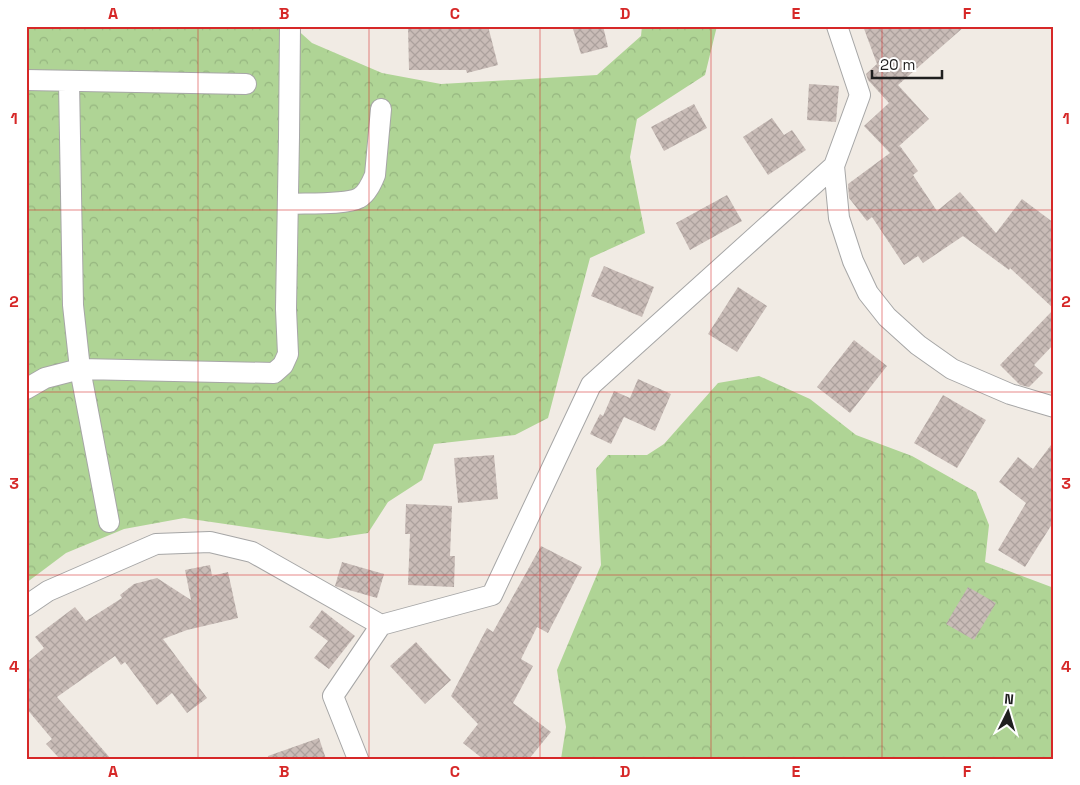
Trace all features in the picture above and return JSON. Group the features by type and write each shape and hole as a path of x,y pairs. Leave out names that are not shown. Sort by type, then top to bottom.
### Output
{"street":[{"path":"26,389 45,378 80,369 274,373 283,365 288,354 286,309 290,26"},
{"path":"836,26 860,95 834,166 838,218 852,261 868,293 887,317 918,346 952,368 1010,394 1054,407"},
{"path":"26,80 246,84"},
{"path":"70,82 73,305 80,369 109,522"},
{"path":"288,204 347,201 361,197 372,183 375,175 380,109"},
{"path":"358,759 333,696 381,625 492,595 591,385 834,166"},
{"path":"26,606 48,591 156,544 210,542 252,552 381,625"}],"green space":[{"path":"26,26 293,26 312,43 382,73 441,84 597,75 641,36 642,26 717,26 705,75 637,119 630,157 645,233 590,258 548,418 515,435 434,444 422,480 388,502 368,533 328,539 184,518 124,529 66,553 26,583"},
{"path":"759,376 810,399 856,435 912,456 976,492 989,525 985,562 1054,588 1054,759 561,759 566,727 557,670 601,565 596,469 608,455 647,455 664,444 718,383"}],"building":[{"path":"408,26 488,26 498,65 467,73 466,70 409,70"},
{"path":"572,26 603,26 608,47 581,54"},
{"path":"863,26 965,26 898,85 929,119 898,147 900,146 918,171 913,175 937,211 960,192 996,233 1022,199 1054,223 1054,309 1010,268 1009,270 963,236 923,263 918,256 904,265 872,217 867,221 849,198 848,184 890,153 864,126 889,103 868,80 866,74 877,64"},
{"path":"809,84 839,86 836,122 807,120"},
{"path":"694,104 707,128 664,151 651,127"},
{"path":"772,118 784,135 792,130 806,150 768,175 743,137"},
{"path":"727,195 742,221 690,250 676,223"},
{"path":"604,266 654,287 642,317 591,296"},
{"path":"738,287 767,306 737,352 708,334"},
{"path":"1054,309 1054,344 1034,365 1043,373 1029,387 1020,385 1000,365"},
{"path":"854,340 887,366 850,413 817,387"},
{"path":"638,379 671,394 655,431 624,417 611,444 590,434 600,414 603,416 614,391 630,398"},
{"path":"943,395 986,420 957,468 914,443"},
{"path":"1054,441 1054,521 1025,567 998,550 1026,503 999,482 1018,457 1033,469"},
{"path":"494,455 498,499 458,503 454,458"},
{"path":"406,504 452,506 450,556 455,556 454,587 408,585 410,534 405,534"},
{"path":"541,546 582,567 548,633 537,627 521,659 533,666 513,703 551,732 529,759 483,759 463,743 478,724 451,696 487,628 493,632"},
{"path":"342,562 384,574 377,598 335,586"},
{"path":"210,565 212,576 228,572 238,618 187,630 163,639 207,698 187,713 172,693 157,705 125,662 121,665 115,656 57,697 111,759 60,759 46,744 52,739 26,708 26,663 44,648 35,637 75,607 86,621 122,598 120,595 134,584 157,578 191,600 185,570"},
{"path":"968,587 996,603 974,640 946,624"},
{"path":"322,610 355,636 329,669 314,658 328,641 309,627"},
{"path":"416,642 451,680 425,704 390,666"},
{"path":"319,738 326,759 268,759 268,756"}]}
